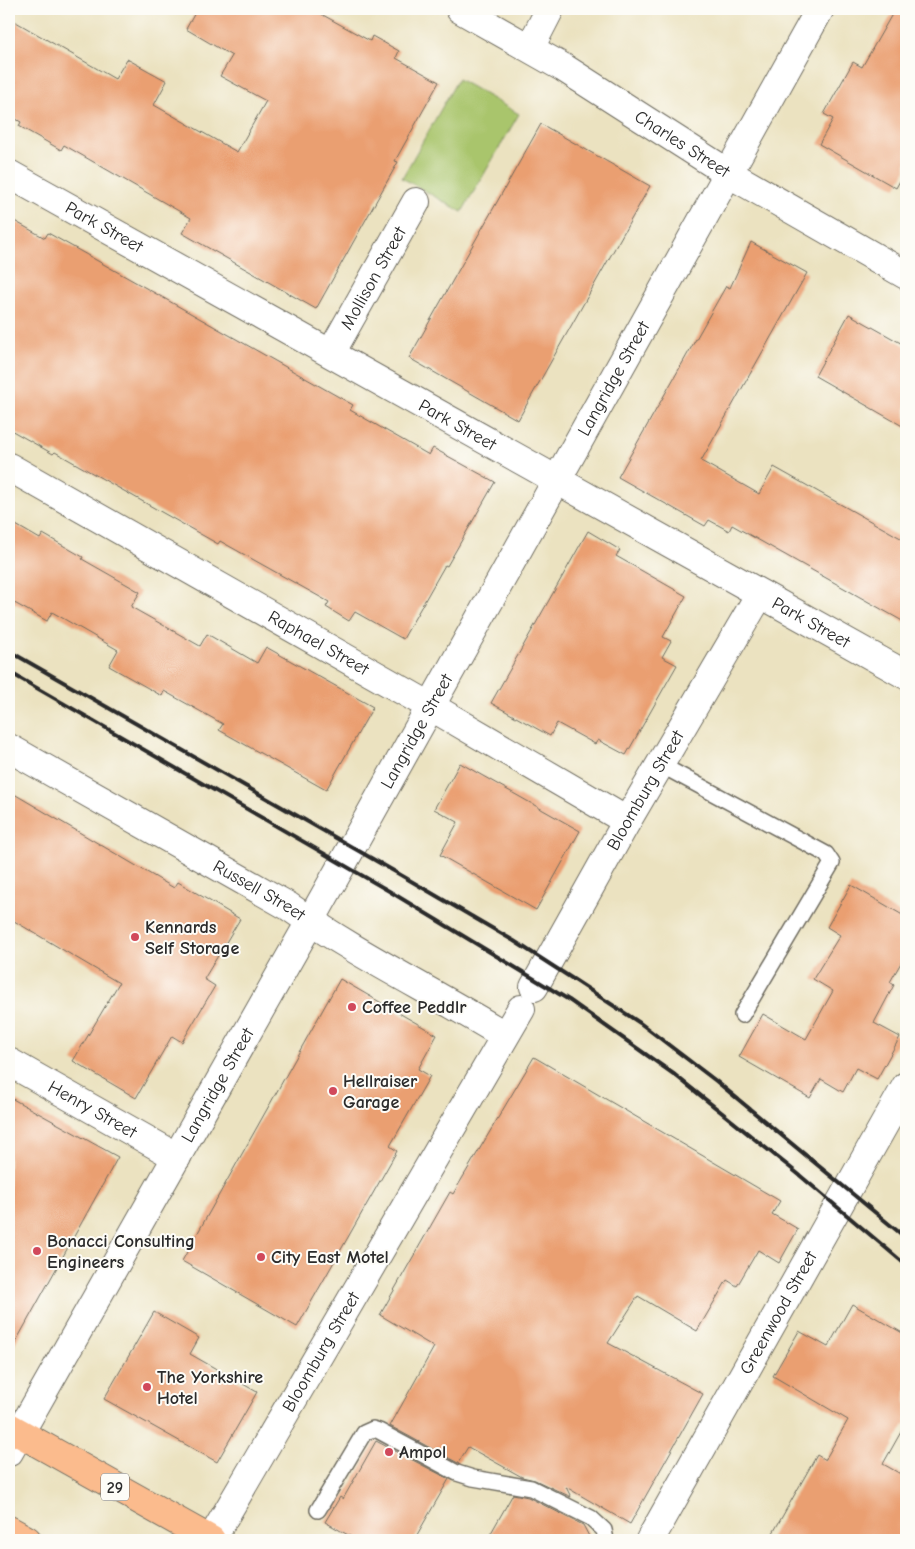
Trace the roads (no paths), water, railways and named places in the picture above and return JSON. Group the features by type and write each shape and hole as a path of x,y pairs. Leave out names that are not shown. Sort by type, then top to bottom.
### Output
{"highway":[{"name":"29","path":"12,1437 211,1540"},
{"path":"9,1530 26,1540"}],"street":[{"name":"Charles Street","path":"460,9 572,73 728,173 906,274"},
{"path":"530,48 550,9"},
{"name":"Langridge Street","path":"12,1437 177,1156 310,922 820,9"},
{"name":"Park Street","path":"9,174 906,675"},
{"name":"Mollison Street","path":"331,353 416,202"},
{"name":"Raphael Street","path":"9,467 430,706 627,821"},
{"name":"Bloomburg Street","path":"211,1540 528,998 627,821 760,594"},
{"name":"Russell Street","path":"9,748 288,906 310,922 494,1029 499,1033 502,1040"},
{"name":"Henry Street","path":"9,1062 177,1156"},
{"name":"Greenwood Street","path":"650,1540 906,1086"}],"lane":[{"path":"661,765 826,854 832,863 742,1015"},
{"path":"318,1510 364,1433 372,1429 379,1430 458,1473 473,1478 531,1488 591,1518 604,1530 606,1540"}],"railway":[{"path":"9,651 399,874 514,941 576,981 640,1023 716,1081 906,1238"},
{"path":"9,672 389,891 569,1000 675,1075 797,1173 906,1265"}],"place":[{"name":"Kennards Self Storage","path":"135,937"},
{"name":"Coffee Peddlr","path":"352,1007"},
{"name":"Hellraiser Garage","path":"333,1091"},
{"name":"Bonacci Consulting Engineers","path":"37,1251"},
{"name":"City East Motel","path":"261,1257"},
{"name":"The Yorkshire Hotel","path":"147,1387"},
{"name":"Ampol","path":"389,1452"}]}
